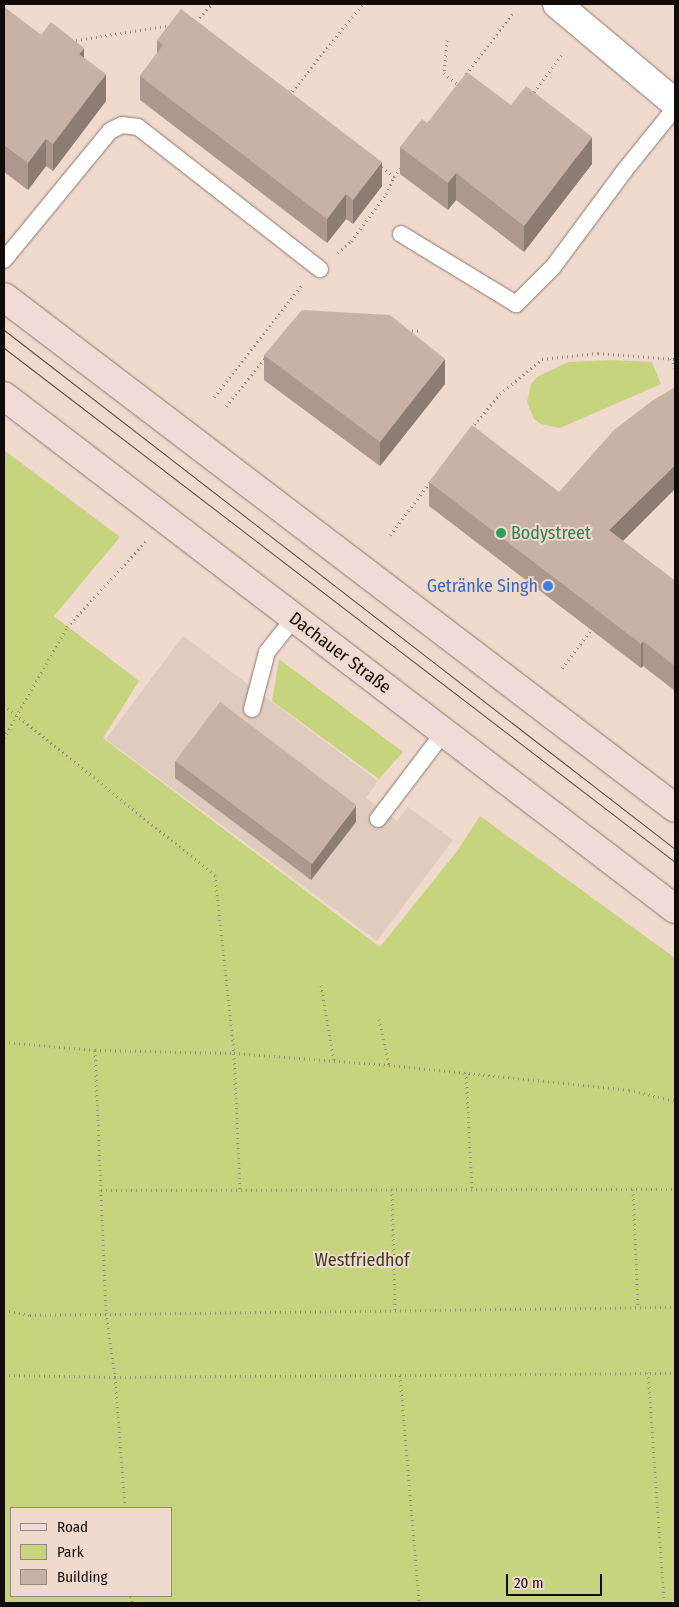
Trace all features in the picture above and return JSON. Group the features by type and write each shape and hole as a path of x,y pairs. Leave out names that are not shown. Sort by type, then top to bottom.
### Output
{"main road":[{"path":"4,297 675,808"},
{"name":"Dachauer Straße","path":"4,396 675,910"}],"street":[{"path":"557,4 675,103"}],"lane":[{"path":"402,234 516,304 553,268 625,170 675,108"},
{"path":"4,260 110,131 122,125 138,127 320,269"},
{"path":"252,709 267,652 294,618"},
{"path":"378,819 444,732"}],"path":[{"path":"186,23 196,21 212,4"},
{"path":"288,96 363,4"},
{"path":"453,92 512,14"},
{"path":"196,21 204,28"},
{"path":"63,42 177,24"},
{"path":"448,40 444,73 466,90"},
{"path":"527,102 561,55"},
{"path":"280,89 296,101"},
{"path":"371,159 394,177"},
{"path":"214,397 303,284 351,241 386,194 394,177 405,161"},
{"path":"401,330 420,331"},
{"path":"226,406 271,351"},
{"path":"466,435 500,394 542,359 598,353 673,358 675,368"},
{"path":"390,535 431,481"},
{"path":"4,738 67,626 147,540"},
{"path":"562,668 591,630"},
{"path":"4,705 215,875 234,1053 240,1190"},
{"path":"321,985 334,1061"},
{"path":"379,1019 388,1065"},
{"path":"4,1042 95,1050 234,1053 388,1065 629,1090 675,1101"},
{"path":"95,1050 106,1313 115,1377 125,1507"},
{"path":"466,1072 472,1189"},
{"path":"101,1190 675,1188"},
{"path":"392,1189 395,1310"},
{"path":"633,1189 638,1307"},
{"path":"4,1310 30,1314 675,1307"},
{"path":"648,1372 664,1603"},
{"path":"4,1375 115,1377 675,1373"},
{"path":"400,1375 419,1603"}],"shaded area":[{"path":"183,636 378,781 366,798 397,821 408,807 453,840 377,941 106,739"}],"green space":[{"path":"611,360 652,362 661,384 560,428 541,424 534,419 527,402 531,384 537,377 568,362"},
{"name":"Westfriedhof","path":"4,450 120,537 54,616 139,681 103,738 380,947 458,850 480,816 675,958 675,1603 4,1603"},
{"path":"279,659 403,752 379,779 272,701"}],"building":[{"path":"4,7 41,35 51,22 84,48 79,54 106,74 53,144 46,139 28,163 4,145"},
{"path":"181,9 382,162 353,200 346,194 327,219 140,76 163,45 157,40"},
{"path":"467,72 511,105 526,86 592,137 524,226 456,173 448,183 400,147 422,119 427,123"},
{"path":"302,310 390,315 445,359 380,442 264,355"},
{"path":"675,387 675,465 609,530 675,581 675,666 643,641 641,644 429,482 472,425 559,492 614,430 652,401"},
{"path":"220,702 357,805 312,864 175,761"}],"tram line":[{"path":"4,330 675,849"},
{"path":"4,348 675,862"}],"place":[{"name":"Bodystreet","path":"501,533"},
{"name":"Getränke Singh","path":"548,586"}]}
